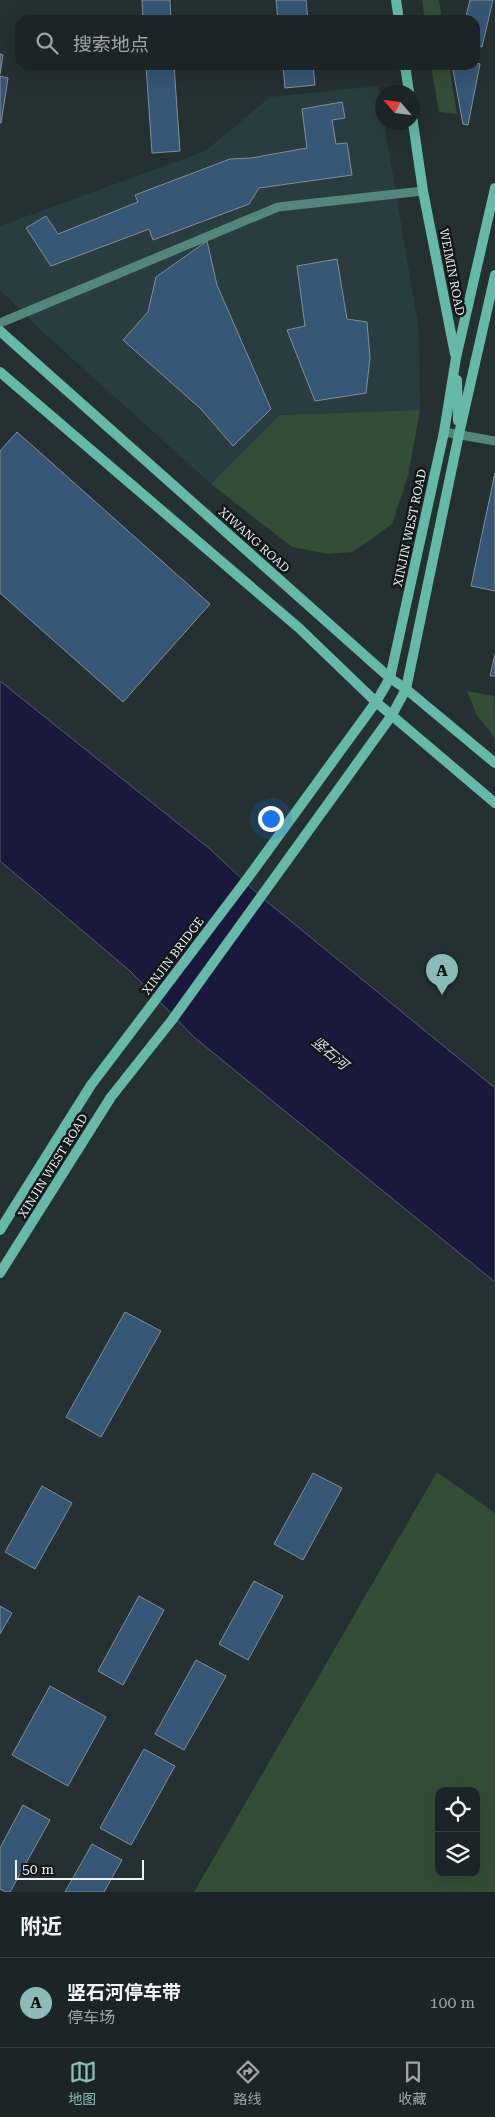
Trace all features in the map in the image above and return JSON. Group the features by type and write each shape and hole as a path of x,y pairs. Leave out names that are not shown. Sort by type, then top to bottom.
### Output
{"main road":[{"path":"396,0 398,15"},
{"path":"406,70 408,85"},
{"name":"WEIMIN ROAD","path":"414,130 423,191 456,358 459,434"},
{"name":"XINJIN WEST ROAD","path":"274,841 376,702 390,678 444,432 456,358 495,188"},
{"path":"392,715 406,689 459,434 495,275"},
{"name":"XIWANG ROAD","path":"0,331 390,678 406,689 495,763"},
{"path":"0,372 299,628 376,702 495,803"},
{"name":"XINJIN WEST ROAD","path":"0,1273 111,1097 172,1020 392,715"},
{"name":"XINJIN BRIDGE","path":"91,1085 274,841"},
{"name":"XINJIN WEST ROAD","path":"0,1230 91,1085"}],"lane":[{"path":"0,323 278,206 423,191"},
{"path":"444,432 495,442"}],"shaded area":[{"path":"375,86 375,130 385,130 419,330 420,410 281,415 211,484 45,334 0,290 0,226 205,151 270,97"}],"green space":[{"path":"422,0 439,0 441,15 424,15"},
{"path":"432,70 450,70 457,114 439,112"},
{"path":"420,410 408,476 392,524 353,552 328,554 292,547 211,484 280,415"},
{"path":"467,691 494,696 495,738 476,714"},
{"path":"437,1472 495,1513 495,1892 194,1892"}],"water":[{"name":"竖石河","path":"0,681 210,849 260,896 495,1088 495,1282 195,1038 130,971 0,861"}],"building":[{"path":"142,0 170,0 171,15 143,15"},
{"path":"276,0 306,0 308,15 278,15"},
{"path":"470,0 493,0 482,47 480,46 480,15 466,15"},
{"path":"0,54 3,55 0,74"},
{"path":"146,70 174,70 180,151 152,153"},
{"path":"283,70 314,70 315,85 285,88"},
{"path":"453,70 479,70 468,125 463,124"},
{"path":"0,76 8,78 1,123 0,123"},
{"path":"342,102 345,118 332,120 336,144 347,143 352,175 259,188 249,204 153,240 149,229 51,266 26,228 46,216 58,234 138,202 135,195 230,159 251,158 307,148 302,109"},
{"path":"207,241 217,285 271,409 233,446 201,409 123,340 148,312 156,277"},
{"path":"337,259 347,319 367,322 370,358 366,393 315,401 287,330 305,326 297,266"},
{"path":"17,432 210,604 123,702 0,593 0,451"},
{"path":"495,473 495,591 471,586"},
{"path":"495,654 495,676 490,676"},
{"path":"125,1312 161,1331 101,1437 66,1417"},
{"path":"313,1473 342,1488 303,1560 274,1544"},
{"path":"42,1486 72,1503 35,1569 5,1552"},
{"path":"254,1581 283,1596 248,1660 219,1644"},
{"path":"139,1596 164,1610 123,1685 98,1671"},
{"path":"0,1606 12,1613 0,1634"},
{"path":"196,1660 226,1676 184,1750 155,1734"},
{"path":"50,1686 106,1717 68,1786 12,1755"},
{"path":"144,1749 175,1766 131,1845 100,1828"},
{"path":"23,1805 50,1820 10,1892 6,1892 0,1889 0,1848"},
{"path":"92,1844 122,1860 104,1892 65,1892"}],"place":[{"name":"竖石河停车带","path":"442,995"}]}
